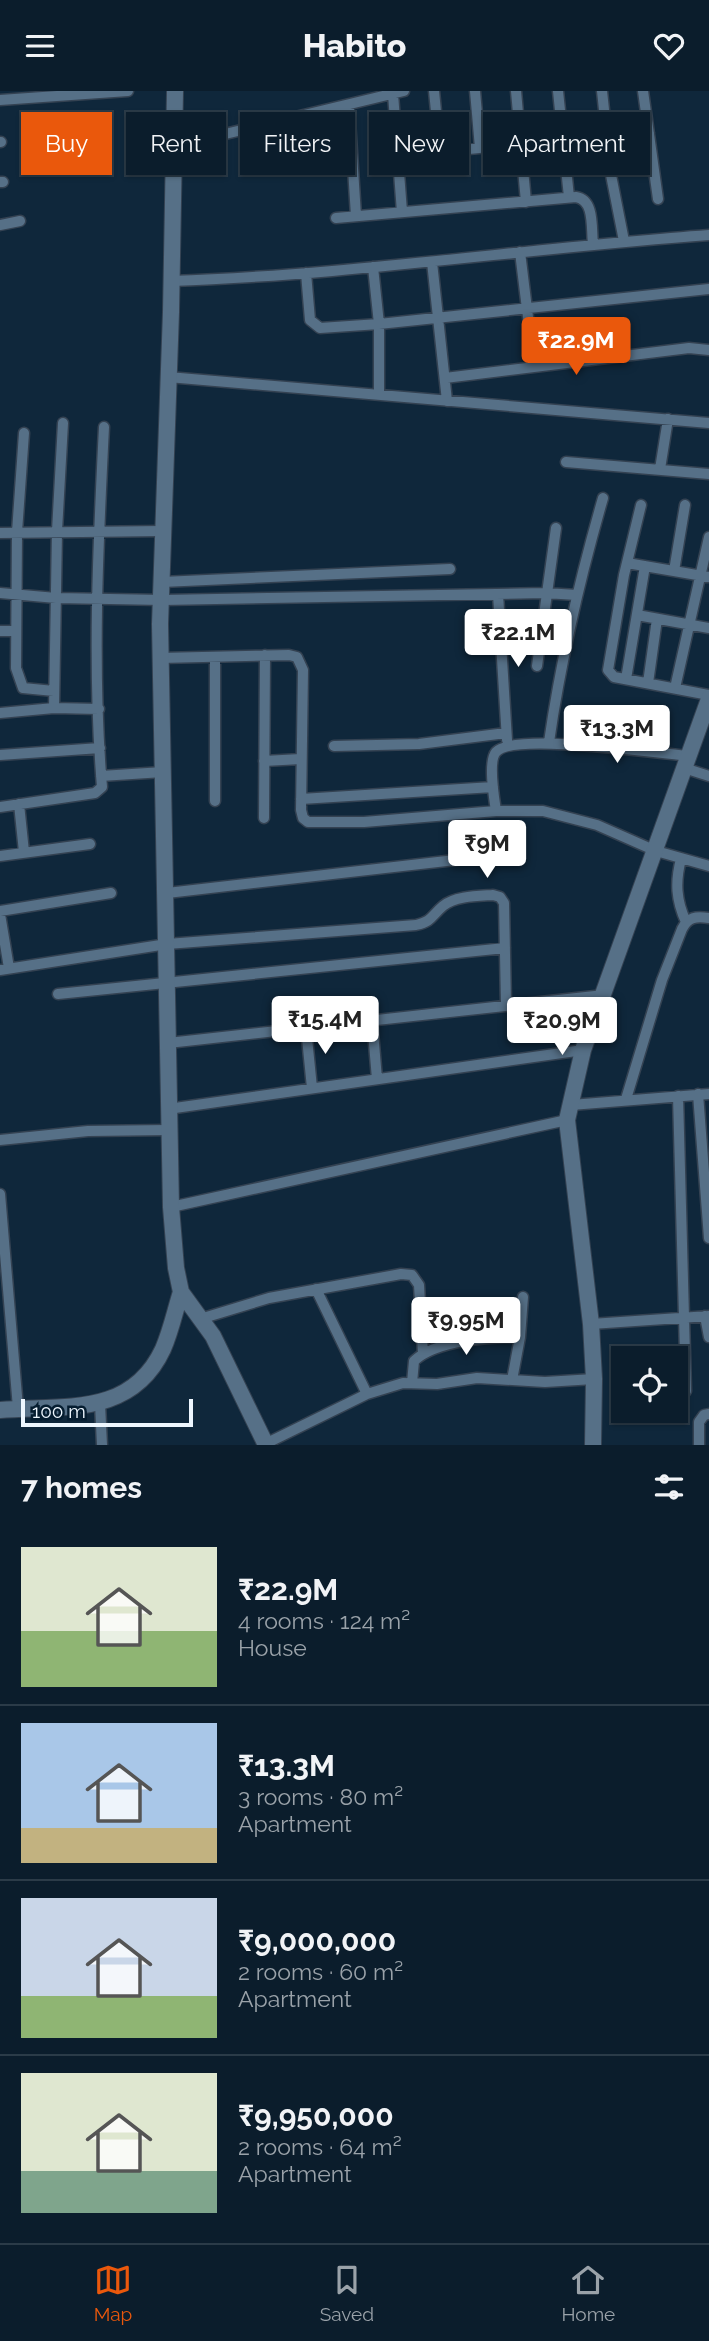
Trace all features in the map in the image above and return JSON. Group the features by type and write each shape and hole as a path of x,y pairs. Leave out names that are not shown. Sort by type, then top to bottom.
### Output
{"main road":[{"path":"174,91 174,112"},
{"path":"174,175 160,658 167,893 171,1207 176,1268 181,1292 213,1336 265,1444"},
{"path":"593,1445 591,1324 569,1112 583,1050 709,697"},
{"path":"0,1410 100,1404 121,1395 141,1381 152,1368 163,1349 181,1292"}],"street":[{"path":"0,100 128,91"},
{"path":"434,91 436,112"},
{"path":"475,91 480,148"},
{"path":"516,91 518,112"},
{"path":"558,91 569,197"},
{"path":"602,91 604,112"},
{"path":"643,91 646,112"},
{"path":"226,134 399,92 399,112"},
{"path":"349,105 356,216"},
{"path":"650,140 658,199"},
{"path":"469,149 483,148"},
{"path":"399,175 402,212"},
{"path":"524,175 526,202"},
{"path":"612,175 624,241"},
{"path":"336,218 569,197 583,198 589,205 593,244"},
{"path":"0,225 20,221"},
{"path":"171,281 306,273 709,235"},
{"path":"520,252 534,366"},
{"path":"432,262 447,401"},
{"path":"373,267 379,324 379,394"},
{"path":"306,273 310,320 320,328 709,289"},
{"path":"444,378 689,348 709,350"},
{"path":"168,377 709,423"},
{"path":"660,469 668,419"},
{"path":"54,708 57,531 63,423"},
{"path":"0,807 95,793 102,787 98,598 104,426"},
{"path":"24,433 17,531 16,668 19,683 27,690 54,691"},
{"path":"566,462 709,474"},
{"path":"549,742 556,694 577,595 603,498"},
{"path":"641,505 608,666 610,675 709,697"},
{"path":"674,571 685,505"},
{"path":"537,666 545,593 556,529"},
{"path":"0,533 162,531"},
{"path":"675,688 705,576 709,537"},
{"path":"627,563 705,576"},
{"path":"626,679 645,566"},
{"path":"162,582 450,569"},
{"path":"0,593 163,600 545,593 577,595"},
{"path":"498,594 507,746"},
{"path":"637,615 709,628"},
{"path":"648,683 657,619"},
{"path":"0,631 16,631"},
{"path":"160,658 265,655 297,657 302,663 300,799 303,818 309,822 364,822 496,811 543,811 597,825 656,851 709,866"},
{"path":"264,818 265,655"},
{"path":"215,657 215,801"},
{"path":"0,713 54,708 99,709"},
{"path":"334,746 419,744 506,733"},
{"path":"496,811 492,759 496,751 507,746 549,742 686,762 709,776"},
{"path":"0,755 100,748"},
{"path":"264,761 301,759"},
{"path":"101,776 163,772"},
{"path":"300,799 493,787"},
{"path":"19,804 24,852"},
{"path":"0,856 90,844"},
{"path":"167,893 464,859 517,857"},
{"path":"681,859 676,889 678,905 686,922"},
{"path":"111,893 0,913 5,969 167,944 416,925 434,918 444,905 451,901 493,895 500,897 504,903 506,1005"},
{"path":"626,1099 658,993 686,922 695,917 709,918"},
{"path":"58,994 505,949"},
{"path":"168,1043 604,995"},
{"path":"372,1020 377,1079"},
{"path":"306,1027 312,1088"},
{"path":"168,1109 583,1050"},
{"path":"171,1207 626,1099 703,1094 709,1238"},
{"path":"678,1096 684,1346"},
{"path":"0,1140 88,1131 168,1130"},
{"path":"0,1194 18,1408"},
{"path":"200,1319 270,1298 401,1274 412,1275 418,1285 423,1355"},
{"path":"316,1289 368,1394"},
{"path":"512,1380 520,1337 523,1297"},
{"path":"591,1324 707,1316 709,1337"},
{"path":"412,1383 414,1361 423,1355 471,1339 520,1337"},
{"path":"265,1444 368,1394 412,1383 437,1384 477,1378 545,1382 594,1379"},
{"path":"100,1404 102,1445"},
{"path":"699,1445 699,1422 704,1415 709,1414"}]}
